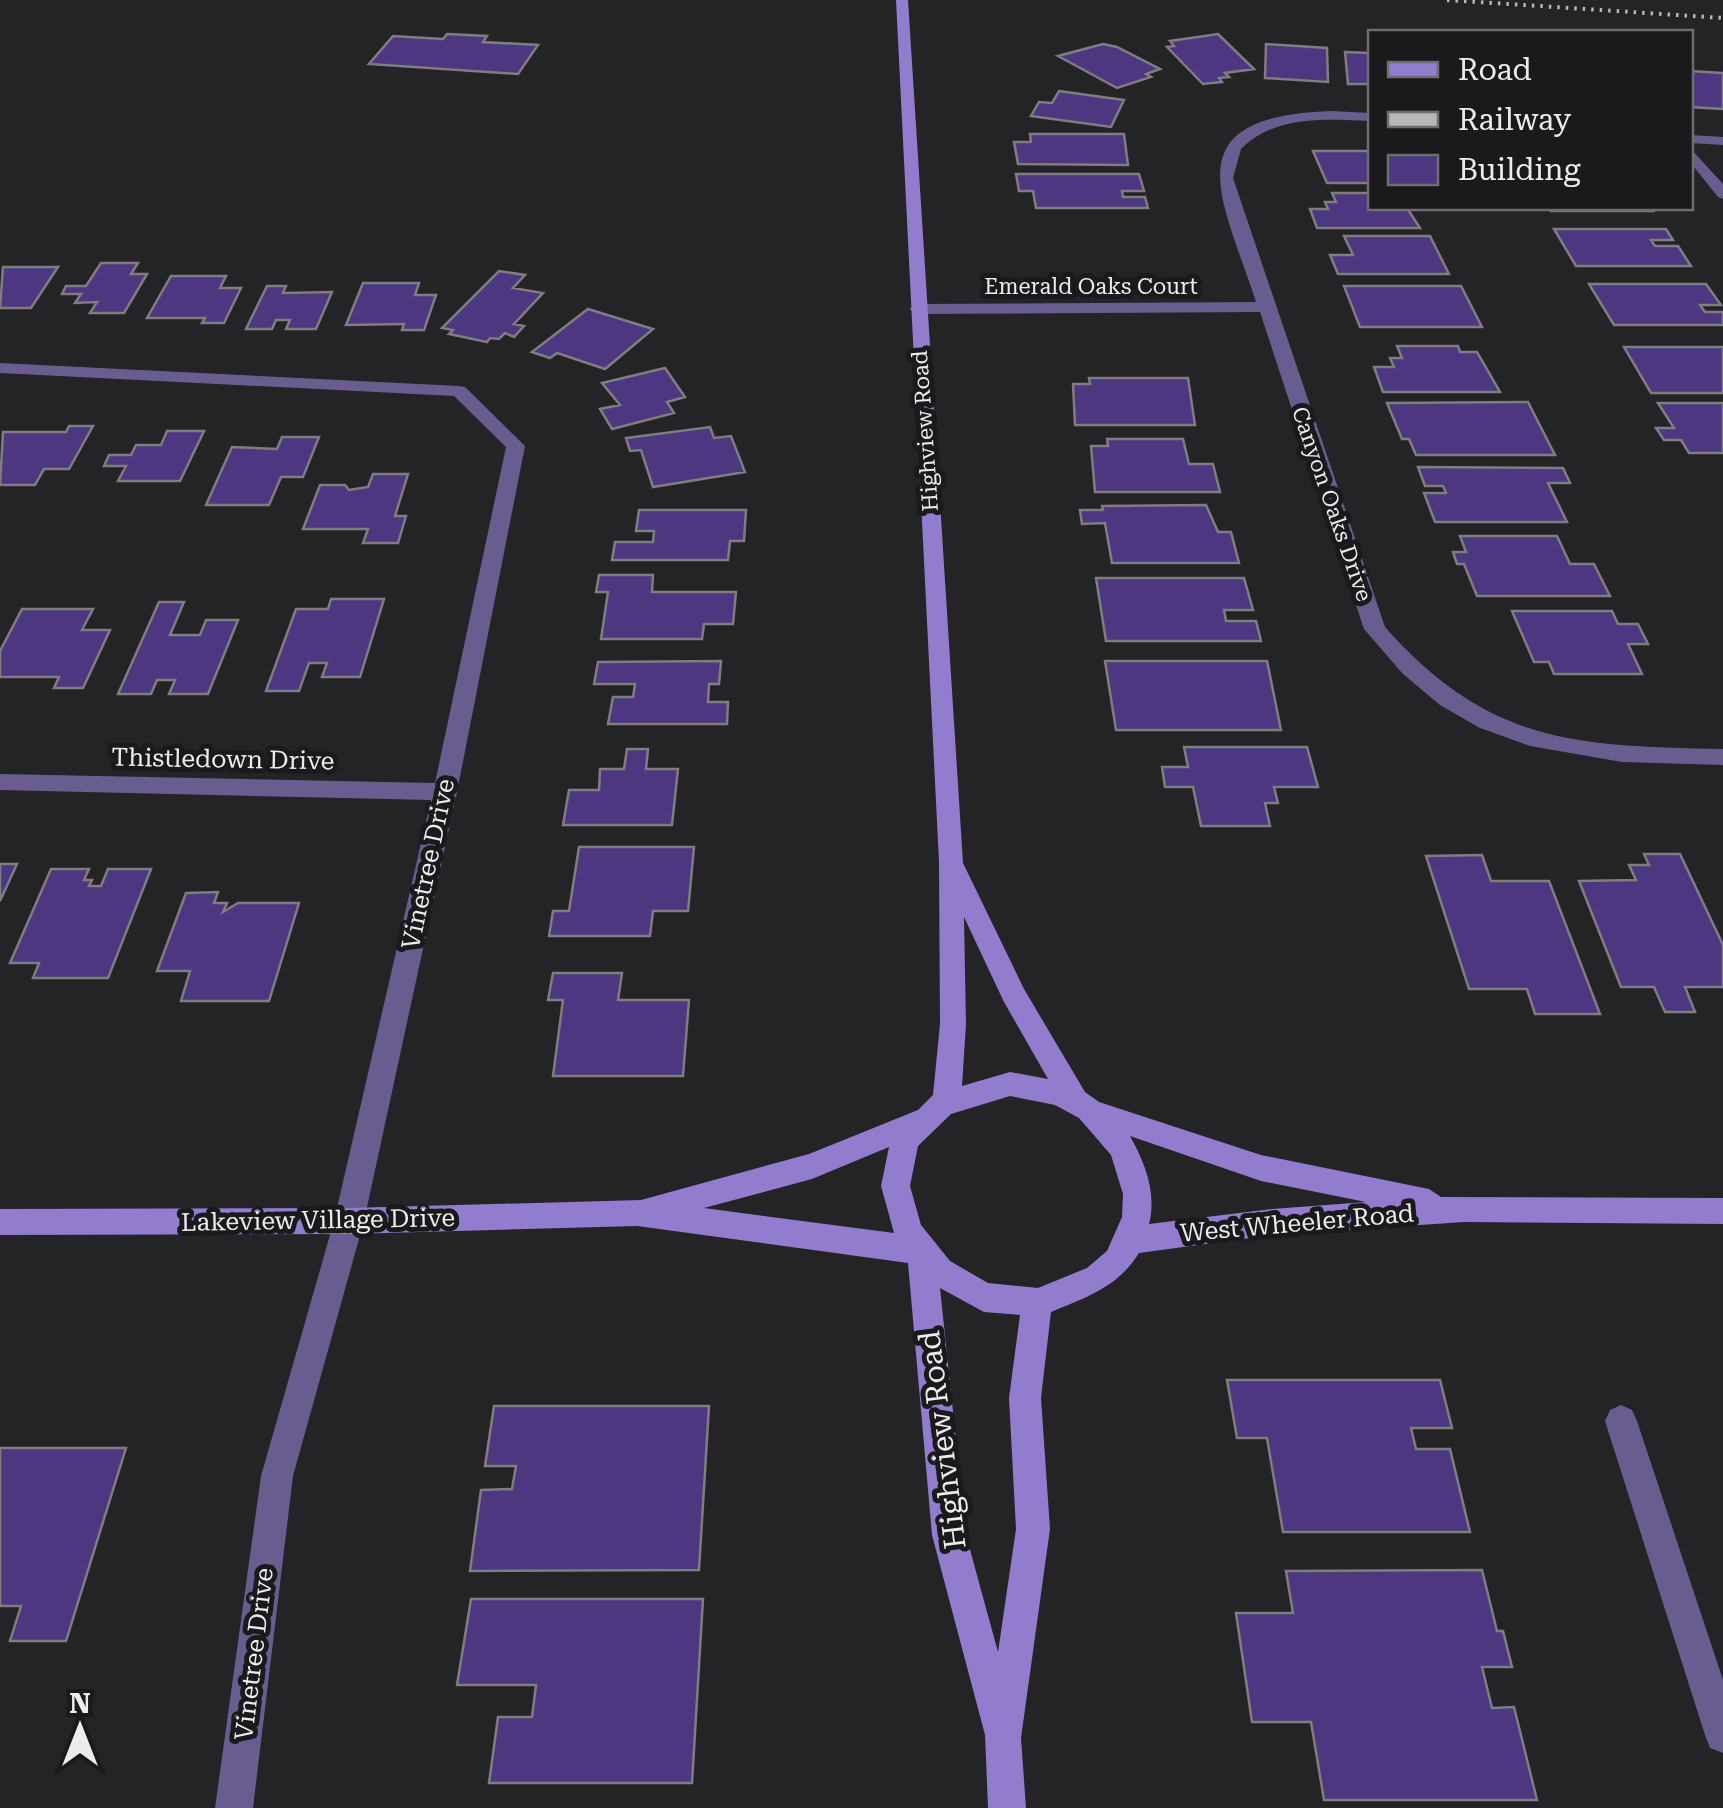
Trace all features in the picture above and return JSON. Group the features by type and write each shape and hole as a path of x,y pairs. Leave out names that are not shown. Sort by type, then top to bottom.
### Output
{"street":[{"name":"Highview Road","path":"902,0 951,862 953,1024 947,1100"},
{"name":"Canyon Oaks Drive","path":"1368,116 1334,114 1281,121 1246,135 1226,166 1227,190 1375,629 1401,664 1439,697 1472,715 1556,745 1628,756 1723,756"},
{"path":"1693,139 1723,141"},
{"path":"1693,156 1723,194"},
{"name":"Emerald Oaks Court","path":"917,309 1266,308"},
{"name":"Vinetree Drive","path":"0,368 458,391 516,446 445,792 349,1221 277,1476 234,1808"},
{"name":"Thistledown Drive","path":"0,782 445,792"},
{"name":"Highview Road","path":"951,862 1013,994 1083,1106"},
{"path":"1010,1084 1043,1088 1083,1106 1118,1138 1135,1170 1140,1205 1131,1240 1109,1270 1077,1292 1037,1302 994,1299 953,1282 919,1253 898,1218 895,1182 902,1150 920,1121 947,1100 977,1088 1010,1084"},
{"name":"West Wheeler Road","path":"1083,1106 1261,1168 1464,1208"},
{"name":"Lakeview Village Drive","path":"636,1213 812,1166 920,1121"},
{"name":"West Wheeler Road","path":"1131,1240 1272,1222 1464,1208 1723,1211"},
{"name":"Lakeview Village Drive","path":"0,1222 349,1221 636,1213 919,1253"},
{"name":"Highview Road","path":"919,1253 950,1535 1003,1738 1007,1808"},
{"name":"Highview Road","path":"1003,1738 1034,1530 1026,1398 1037,1302"},
{"path":"1621,1421 1723,1734"}],"building":[{"path":"447,34 487,36 483,42 538,45 518,74 369,64 393,36 443,39"},
{"path":"1218,34 1254,69 1225,73 1229,77 1219,78 1222,82 1203,84 1167,47 1174,46 1170,41"},
{"path":"1103,44 1160,69 1146,74 1151,77 1117,88 1058,56"},
{"path":"1266,44 1327,48 1328,82 1265,78"},
{"path":"1345,52 1368,53 1368,84 1348,84"},
{"path":"1693,71 1723,73 1723,109 1693,107"},
{"path":"1059,91 1124,100 1111,127 1031,116 1039,102 1052,103"},
{"path":"1030,134 1124,134 1128,165 1018,164 1014,142 1031,142"},
{"path":"1313,151 1368,151 1368,183 1327,183"},
{"path":"1016,174 1139,174 1144,191 1122,191 1123,197 1145,197 1148,208 1036,208 1033,191 1019,191"},
{"path":"1332,193 1368,193 1368,210 1408,210 1420,228 1317,228 1310,209 1328,209 1325,202 1336,202"},
{"path":"1550,210 1653,211 1551,211"},
{"path":"1554,229 1666,229 1673,240 1651,240 1655,246 1678,246 1691,266 1576,266"},
{"path":"1344,236 1430,236 1449,274 1338,274 1330,255 1353,255"},
{"path":"101,263 138,263 131,274 147,274 124,313 90,313 97,302 75,303 81,294 62,294 66,286 86,286"},
{"path":"3,267 58,267 31,308 0,308"},
{"path":"499,271 525,275 513,288 543,293 514,324 524,326 514,337 505,333 487,342 449,334 453,330 442,328"},
{"path":"171,276 226,276 220,288 241,288 224,323 202,323 205,318 147,318"},
{"path":"363,283 419,283 415,295 436,295 424,330 402,330 404,324 346,325"},
{"path":"1589,284 1706,284 1721,305 1700,305 1705,312 1723,312 1723,325 1614,325"},
{"path":"267,286 286,286 283,293 332,292 316,329 286,329 290,320 276,320 272,329 246,329"},
{"path":"1344,286 1461,286 1482,327 1360,327"},
{"path":"588,309 653,329 605,369 557,353 550,358 532,352"},
{"path":"1397,346 1458,346 1460,352 1477,352 1500,392 1383,392 1374,367 1394,367 1390,358 1402,358"},
{"path":"1624,347 1723,347 1723,393 1651,393"},
{"path":"665,368 685,397 667,402 674,413 612,429 600,409 620,405 602,383"},
{"path":"1089,378 1188,378 1195,425 1075,425 1073,384 1090,384"},
{"path":"1528,402 1555,455 1416,455 1409,439 1402,439 1387,403"},
{"path":"1658,403 1723,403 1723,453 1689,453 1681,440 1664,440 1656,428 1674,428"},
{"path":"69,426 93,426 69,469 44,469 35,485 0,485 3,432 66,432"},
{"path":"710,427 714,438 731,436 745,472 653,487 641,450 630,451 626,438"},
{"path":"167,431 204,431 180,481 118,481 126,466 104,466 109,455 131,455 136,445 161,445"},
{"path":"282,437 319,437 303,477 281,477 269,505 206,505 232,447 277,449"},
{"path":"1107,439 1183,439 1189,464 1213,464 1220,492 1095,492 1091,446 1108,446"},
{"path":"1418,467 1563,468 1570,483 1548,483 1567,522 1435,522 1424,493 1446,493 1443,486 1425,486"},
{"path":"373,474 408,474 395,516 406,516 398,543 363,543 368,529 303,529 320,485 345,485 349,490 368,487"},
{"path":"1206,505 1218,532 1231,532 1239,563 1112,563 1105,523 1082,524 1080,510 1103,510 1102,506"},
{"path":"639,510 746,510 744,541 730,541 728,560 612,560 615,542 653,542 654,531 636,531"},
{"path":"1460,536 1557,536 1570,564 1594,564 1610,596 1477,596 1464,564 1457,564 1453,552 1466,552"},
{"path":"599,575 653,575 652,592 736,592 733,624 704,624 702,639 601,639 608,592 596,592"},
{"path":"1096,578 1244,578 1253,610 1224,610 1226,621 1256,621 1261,641 1106,641"},
{"path":"331,599 384,599 360,677 322,677 327,663 309,663 299,691 266,691 296,609 328,609"},
{"path":"159,602 184,602 170,635 200,635 206,620 238,620 208,694 169,694 175,680 157,680 151,694 118,694"},
{"path":"22,609 93,609 82,630 110,630 83,688 54,688 59,677 0,677 0,651"},
{"path":"1512,611 1612,611 1618,624 1638,624 1648,644 1628,644 1642,674 1554,674 1549,662 1534,662"},
{"path":"721,661 719,684 709,684 708,702 728,702 727,724 608,724 613,697 633,697 635,684 594,684 598,662"},
{"path":"1105,661 1267,661 1281,730 1116,730"},
{"path":"1184,747 1307,747 1318,787 1274,787 1278,803 1265,803 1270,826 1201,826 1193,787 1165,787 1162,767 1188,767"},
{"path":"627,749 648,749 646,769 678,769 672,825 563,825 569,790 599,790 600,769 624,769"},
{"path":"579,847 694,847 688,911 653,911 650,936 549,936 553,911 569,911"},
{"path":"1644,854 1680,854 1723,945 1723,987 1685,987 1695,1012 1665,1012 1654,987 1621,987 1579,881 1636,880 1629,865 1649,865"},
{"path":"1482,855 1491,881 1549,881 1600,1014 1535,1014 1527,989 1469,989 1426,856"},
{"path":"0,864 17,864 0,901"},
{"path":"51,869 89,869 84,880 92,880 89,886 101,886 108,869 151,869 108,978 33,978 39,963 10,963"},
{"path":"218,892 214,903 227,903 223,912 238,903 299,903 269,1001 181,1001 190,971 157,971 186,893"},
{"path":"553,973 622,973 618,1000 689,1000 683,1076 553,1076 563,1000 548,1000"},
{"path":"1227,1380 1440,1380 1452,1428 1411,1428 1416,1449 1450,1449 1470,1532 1283,1532 1267,1438 1237,1438"},
{"path":"494,1406 709,1406 699,1570 470,1571 481,1490 512,1489 516,1466 485,1466"},
{"path":"0,1448 126,1448 66,1641 10,1641 21,1606 0,1606"},
{"path":"1482,1570 1497,1631 1503,1631 1512,1667 1482,1667 1492,1708 1514,1707 1537,1800 1324,1800 1311,1722 1252,1722 1236,1613 1293,1613 1286,1571"},
{"path":"471,1599 703,1599 692,1783 489,1783 498,1717 532,1717 536,1685 457,1685"}],"railway":[{"path":"1447,0 1723,18"}]}
